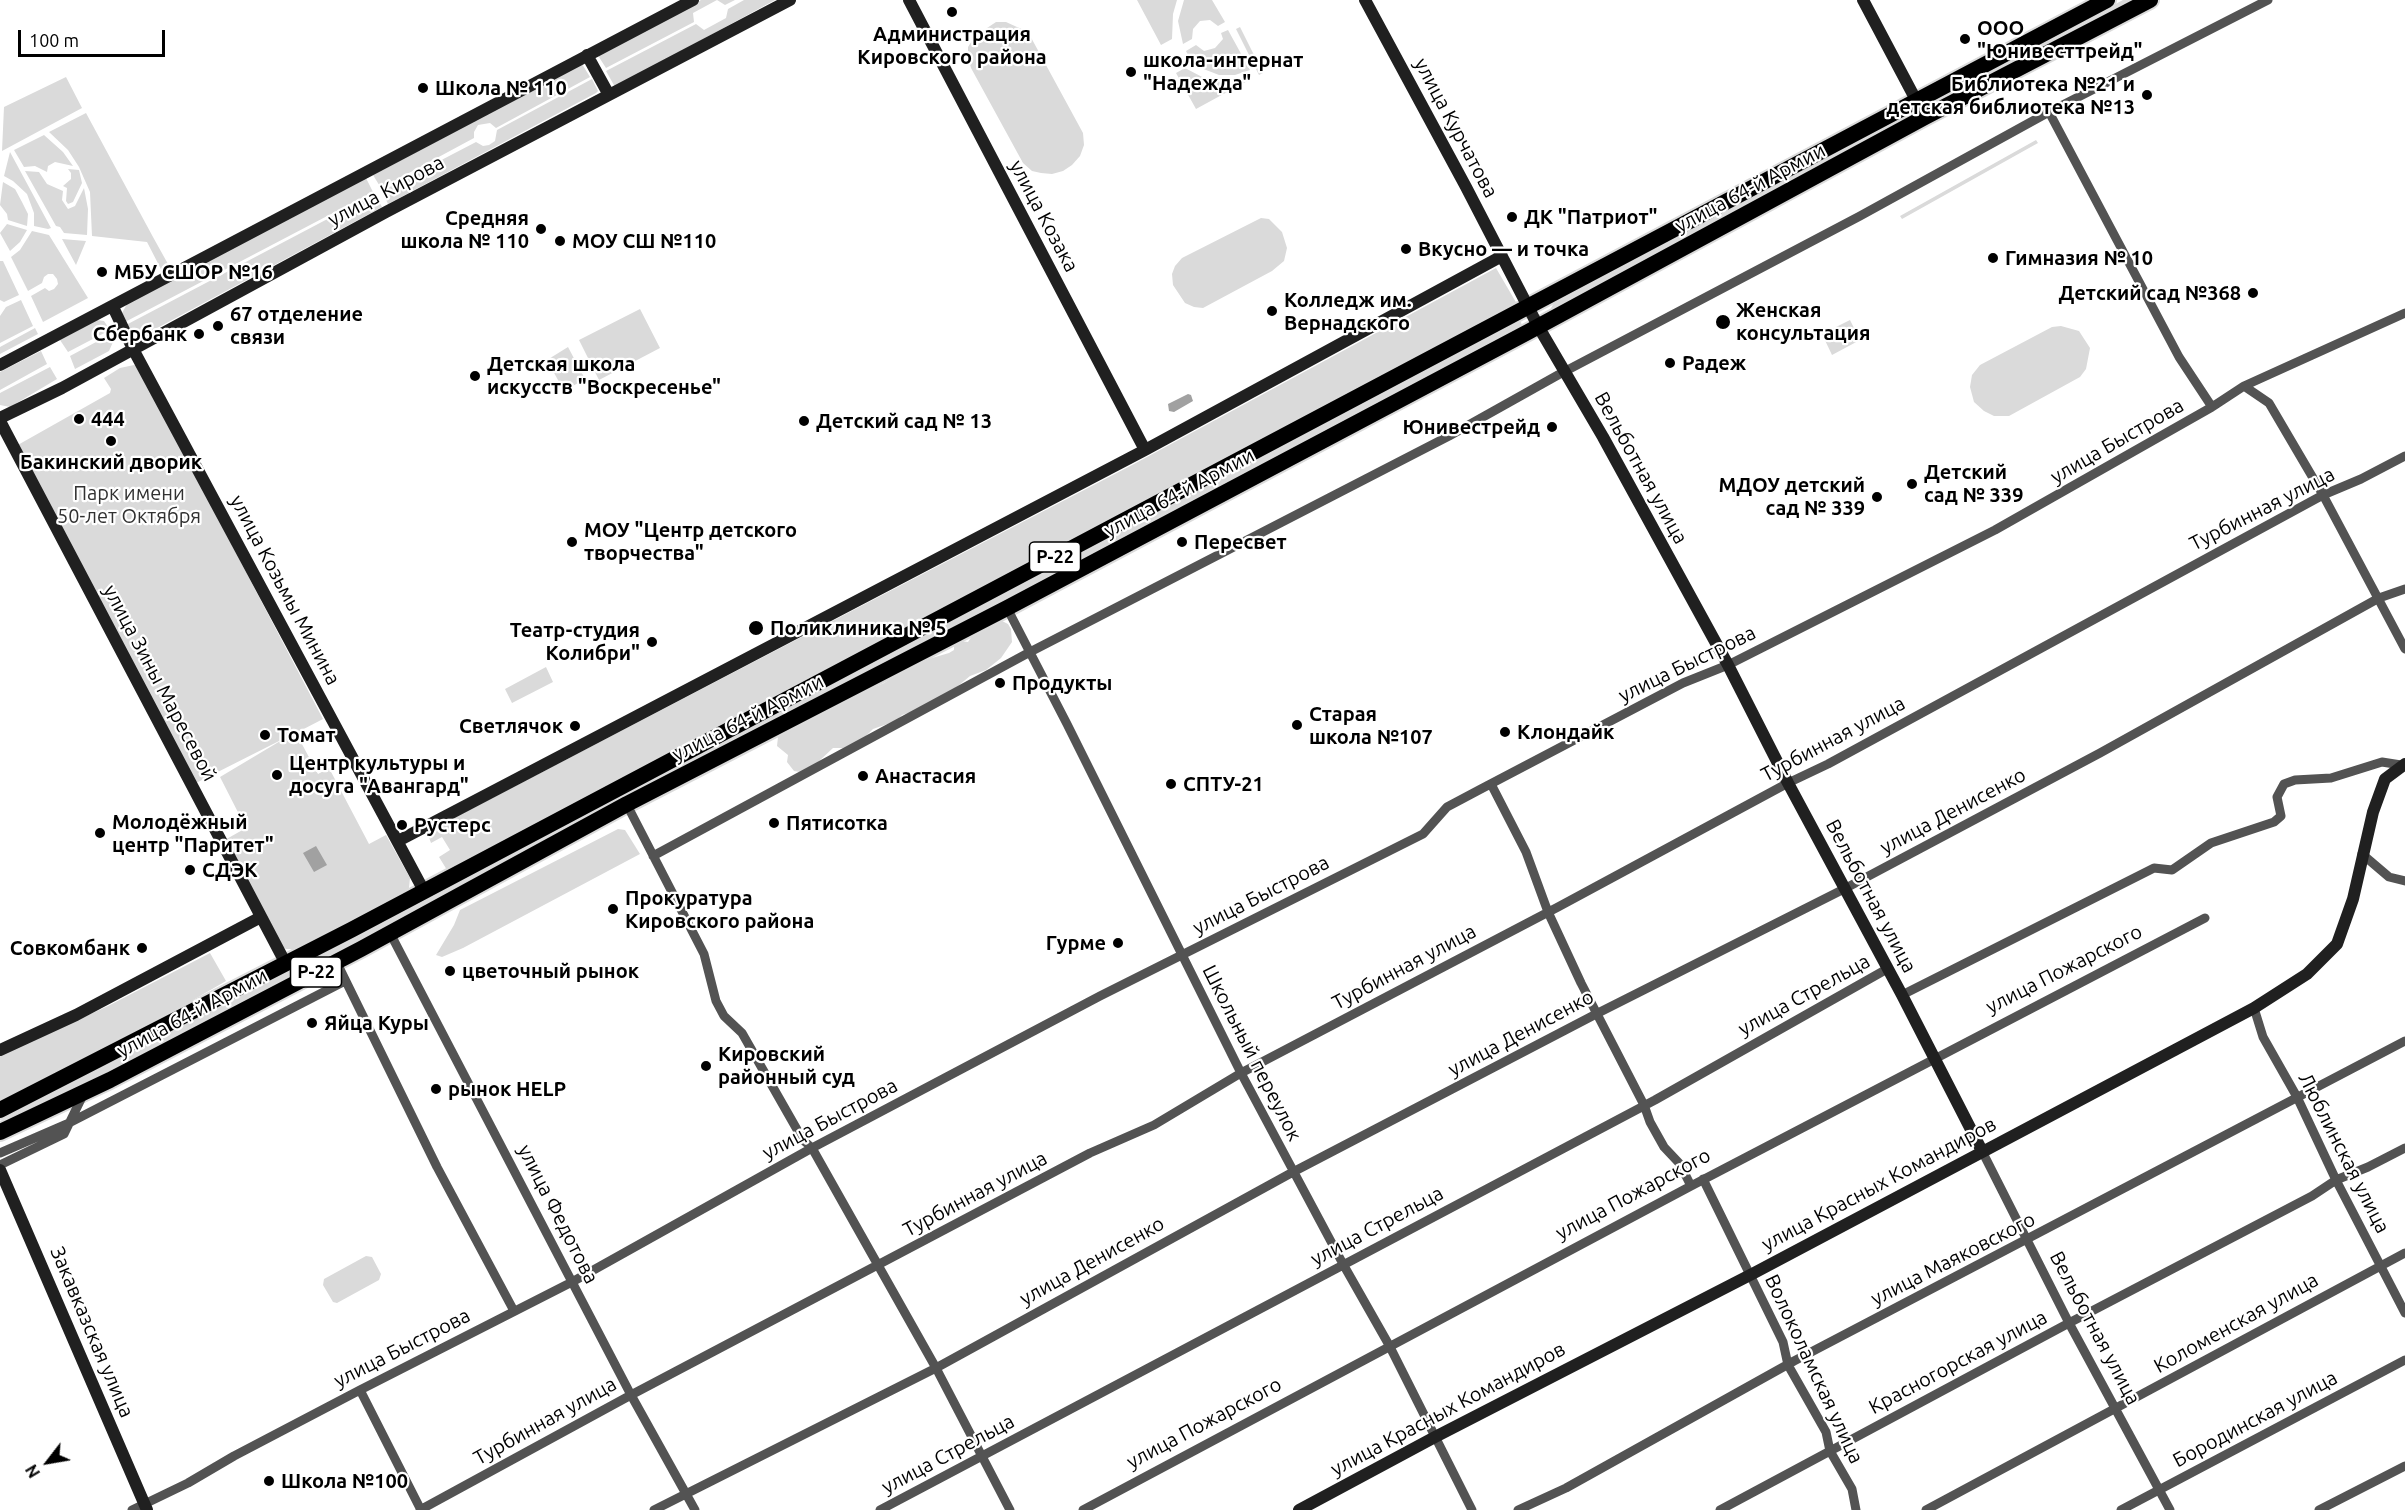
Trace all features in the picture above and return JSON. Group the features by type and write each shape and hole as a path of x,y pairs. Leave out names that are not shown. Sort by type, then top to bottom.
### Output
{"highway":[{"name":"улица 64-й Армии","path":"0,1132 336,962 627,804 1007,608 1538,326 1922,110 2107,0"},
{"name":"улица 64-й Армии","path":"0,1110 286,964 1527,307 1922,110 2150,0"},
{"path":"798,692 808,711"}],"street":[{"name":"улица Кирова","path":"0,365 693,0"},
{"name":"улица Кирова","path":"0,420 790,0"},
{"name":"улица Козака","path":"909,0 1146,450"},
{"name":"улица Курчатова","path":"1365,0 1527,307"},
{"path":"1863,0 1922,110"},
{"path":"653,856 1030,652 1449,436 1565,371 1860,216 2049,112 2268,0"},
{"path":"587,55 609,95"},
{"path":"2049,112 2179,357 2212,407"},
{"path":"398,841 1146,450 1502,256"},
{"name":"улица Козьмы Минина","path":"113,307 424,891"},
{"name":"Вельботная улица","path":"1527,307 1565,371 1728,665 1788,783 1935,1057 2069,1323 2170,1510"},
{"name":"улица Быстрова","path":"132,1510 146,1508 360,1390 572,1282 812,1148 1181,955 1423,834 1447,807 1683,683 1728,665 1995,530 2212,407 2244,386 2405,313"},
{"path":"2244,386 2270,404 2323,495 2405,649"},
{"name":"улица Зины Маресевой","path":"0,420 286,964"},
{"name":"Турбинная улица","path":"421,1510 631,1395 1090,1153 1154,1125 1240,1074 1788,783 1828,764 2323,495 2361,479 2405,456"},
{"name":"улица Денисенко","path":"654,1510 936,1368 1293,1172 1846,888 2100,753 2379,598 2405,589"},
{"name":"Школьный переулок","path":"1007,608 1240,1074 1389,1345 1472,1510"},
{"path":"1902,995 2154,868 2172,870 2211,843 2274,822 2281,816 2277,797 2284,784 2295,780 2331,778 2382,762 2403,764"},
{"path":"2403,764 2385,779 2362,854 2389,877 2405,881"},
{"path":"1491,784 1526,852 1548,912 1650,1122 1664,1147 1680,1164 1691,1186"},
{"path":"618,787 704,954 716,1001 724,1016 742,1033 803,1140 812,1148 936,1368 1010,1510"},
{"name":"улица Красных Командиров","path":"1299,1510 2254,1008 2307,974 2337,944 2353,898 2362,854"},
{"path":"0,1050 76,1015 261,917"},
{"name":"улица Пожарского","path":"1083,1510 1703,1179 2205,918"},
{"name":"улица Федотова","path":"390,933 631,1395 695,1510"},
{"path":"336,962 437,1167 514,1311"},
{"name":"улица Стрельца","path":"880,1510 1644,1106 1887,969"},
{"path":"0,1153 68,1124 345,981"},
{"name":"Люблинская улица","path":"2254,1008 2263,1036 2297,1097 2336,1180 2405,1313"},
{"name":"улица Маяковского","path":"1518,1510 1566,1488 1788,1365 2405,1041"},
{"path":"0,1165 64,1134 85,1091"},
{"name":"Красногорская улица","path":"1720,1510 2312,1196 2336,1180 2405,1148"},
{"name":"Закавказская улица","path":"0,1170 146,1508"},
{"name":"Волоколамская улица","path":"1703,1179 1783,1342 1788,1365 1826,1432 1830,1451 1852,1489 1856,1510"},
{"name":"Коломенская улица","path":"1926,1510 2405,1253"},
{"name":"Бородинская улица","path":"2121,1510 2405,1360"},
{"path":"360,1390 421,1510"},
{"path":"2319,1510 2405,1466"}],"green space":[{"path":"701,0 717,0 693,13 694,22 606,68 597,54"},
{"path":"717,0 735,0 725,5"},
{"path":"744,0 775,0 615,87 606,71 696,24 704,30 726,18 728,9"},
{"path":"1137,0 1177,0 1173,14 1172,39 1161,45"},
{"path":"1184,0 1212,0 1225,22 1218,26 1210,20 1200,21 1193,29 1192,39 1183,44 1178,21"},
{"path":"2123,0 2136,0 1934,104 1936,99"},
{"path":"996,22 1006,22 1028,32 1083,133 1084,145 1080,156 1063,171 1052,174 1041,173 1032,171 1023,163 971,68 968,47 975,36"},
{"path":"1240,27 1263,73 1259,75 1236,29"},
{"path":"1228,30 1250,70 1235,75 1219,75 1201,68 1189,57 1186,51 1196,45 1204,51 1215,48 1223,39 1221,33"},
{"path":"582,64 590,77 496,128 490,123 478,125 474,138 381,188 373,175"},
{"path":"1185,68 1204,78 1229,84 1251,79 1196,109 1176,73"},
{"path":"66,77 82,108 2,151 4,107"},
{"path":"592,79 598,91 596,93 388,204 382,191 476,142 483,146 489,145 495,141 497,130"},
{"path":"86,113 173,273 165,277 147,242 92,236 90,192 79,167 68,150 49,132"},
{"path":"1902,116 1907,117 1907,120 1554,310 1551,308 1554,303"},
{"path":"44,135 63,152 73,166 55,162 48,166 47,172 35,166 24,167 14,150"},
{"path":"2036,140 2038,143 1902,219 1900,216"},
{"path":"10,152 51,228 34,226 34,213 27,194 4,176"},
{"path":"68,169 79,170 82,183 73,202 68,204 66,201 67,188 63,186 71,179"},
{"path":"25,171 39,172 47,184 63,191 62,200 68,209 75,206 84,188 88,209 87,235 64,233 60,227 56,226"},
{"path":"366,178 373,192 125,322 122,313 127,304"},
{"path":"3,182 15,189 28,214 27,226 8,220 7,214 0,205"},
{"path":"375,194 382,207 148,333 135,333 126,325"},
{"path":"1261,218 1269,219 1282,232 1287,248 1284,261 1272,271 1203,308 1185,303 1173,285 1172,274 1182,258"},
{"path":"7,224 27,230 20,242 10,251 0,233"},
{"path":"32,231 49,235 88,298 43,322 31,296 45,288 49,291 54,289 58,284 57,279 53,274 48,274 42,283 28,291 11,257 20,250"},
{"path":"62,239 86,241 76,265"},
{"path":"0,261 3,261 19,295 4,302 0,300"},
{"path":"1496,268 1517,304 447,870 439,857 450,850 442,837 431,843 427,832 1134,464"},
{"path":"21,300 33,326 0,343 0,316 6,307"},
{"path":"640,309 660,348 599,380 579,340"},
{"path":"97,320 104,321 110,330 68,352 60,340"},
{"path":"1850,320 1860,340 1832,355 1822,334"},
{"path":"1518,321 1522,326 830,692 826,691 827,687"},
{"path":"2061,326 2079,331 2090,348 2086,369 2080,377 2009,416 1994,416 1974,402 1970,387 1972,375 1980,365 2052,327"},
{"path":"35,328 38,334 0,354 0,347"},
{"path":"111,334 113,342 109,351 75,369 70,356"},
{"path":"568,347 585,379 564,391 547,360"},
{"path":"41,351 47,364 0,390 0,372"},
{"name":"Парк имени 50-лет Октября","path":"138,366 323,719 296,733 318,774 329,768 369,844 386,835 410,878 409,888 405,892 298,949 286,949 280,945 223,841 246,828 220,777 287,737 194,784 16,446 110,393 111,389 104,378 120,368"},
{"path":"50,367 57,379 10,407 0,405 0,393"},
{"path":"1002,621 1011,629 1012,642 1001,658 986,670 970,676 958,686 917,710 873,729 864,738 843,748 833,748 817,763 800,772 794,771 787,762 788,755 777,746 778,737 806,718 816,716 824,709 884,683 915,663 949,653 960,641 968,642 974,633"},
{"path":"546,667 553,682 512,703 505,689"},
{"path":"790,709 790,712 640,789 639,785"},
{"path":"604,802 608,802 609,806 605,809 128,1063 5,1121 4,1118 8,1115 186,1025"},
{"path":"618,829 625,830 640,854 463,948 442,957 436,955 460,910"},
{"path":"210,953 226,981 176,1010 0,1101 0,1055 108,1006"},
{"path":"366,1256 372,1257 381,1274 379,1280 337,1303 333,1302 323,1285 324,1279"}],"shaded area":[{"path":"1188,394 1191,395 1193,401 1174,412 1169,411 1168,404"},
{"path":"316,846 327,865 314,872 303,853"}],"place":[{"name":"Администрация Кировского района","path":"952,12"},
{"name":"ООО \"Юнивесттрейд\"","path":"1965,39"},
{"name":"школа-интернат \"Надежда\"","path":"1131,72"},
{"name":"Школа № 110","path":"423,88"},
{"name":"Библиотека №21 и детская библиотека №13","path":"2147,95"},
{"name":"ДК \"Патриот\"","path":"1512,217"},
{"name":"Средняя школа № 110","path":"541,229"},
{"name":"МОУ СШ №110","path":"560,241"},
{"name":"Вкусно — и точка","path":"1406,249"},
{"name":"Гимназия № 10","path":"1993,258"},
{"name":"МБУ СШОР №16","path":"102,272"},
{"name":"Детский сад №368","path":"2253,293"},
{"name":"Колледж им. Вернадского","path":"1272,311"},
{"name":"Женская консультация","path":"1723,322"},
{"name":"67 отделение связи","path":"218,326"},
{"name":"Сбербанк","path":"199,334"},
{"name":"Радеж","path":"1670,363"},
{"name":"Детская школа искусств \"Воскресенье\"","path":"475,376"},
{"name":"444","path":"79,419"},
{"name":"Детский сад № 13","path":"804,421"},
{"name":"Юнивестрейд","path":"1552,427"},
{"name":"Бакинский дворик","path":"111,441"},
{"name":"Детский сад № 339","path":"1912,484"},
{"name":"МДОУ детский сад № 339","path":"1877,497"},
{"name":"МОУ \"Центр детского творчества\"","path":"572,542"},
{"name":"Пересвет","path":"1182,542"},
{"name":"Поликлиника № 5","path":"756,628"},
{"name":"Театр-студия Колибри\"","path":"652,642"},
{"name":"Продукты","path":"1000,683"},
{"name":"Старая школа №107","path":"1297,725"},
{"name":"Светлячок","path":"575,726"},
{"name":"Клондайк","path":"1505,732"},
{"name":"Томат","path":"265,735"},
{"name":"Центр культуры и досуга \"Авангард\"","path":"277,775"},
{"name":"Анастасия","path":"863,776"},
{"name":"СПТУ-21","path":"1171,784"},
{"name":"Пятисотка","path":"774,823"},
{"name":"Рустерс","path":"402,825"},
{"name":"Молодёжный центр \"Паритет\"","path":"100,833"},
{"name":"СДЭК","path":"190,870"},
{"name":"Прокуратура Кировского района","path":"613,909"},
{"name":"Гурме","path":"1118,943"},
{"name":"Совкомбанк","path":"142,948"},
{"name":"цветочный рынок","path":"450,971"},
{"name":"Яйца Куры","path":"312,1023"},
{"name":"Кировский районный суд","path":"706,1066"},
{"name":"рынок HELP","path":"436,1089"},
{"name":"Школа №100","path":"269,1481"}]}
